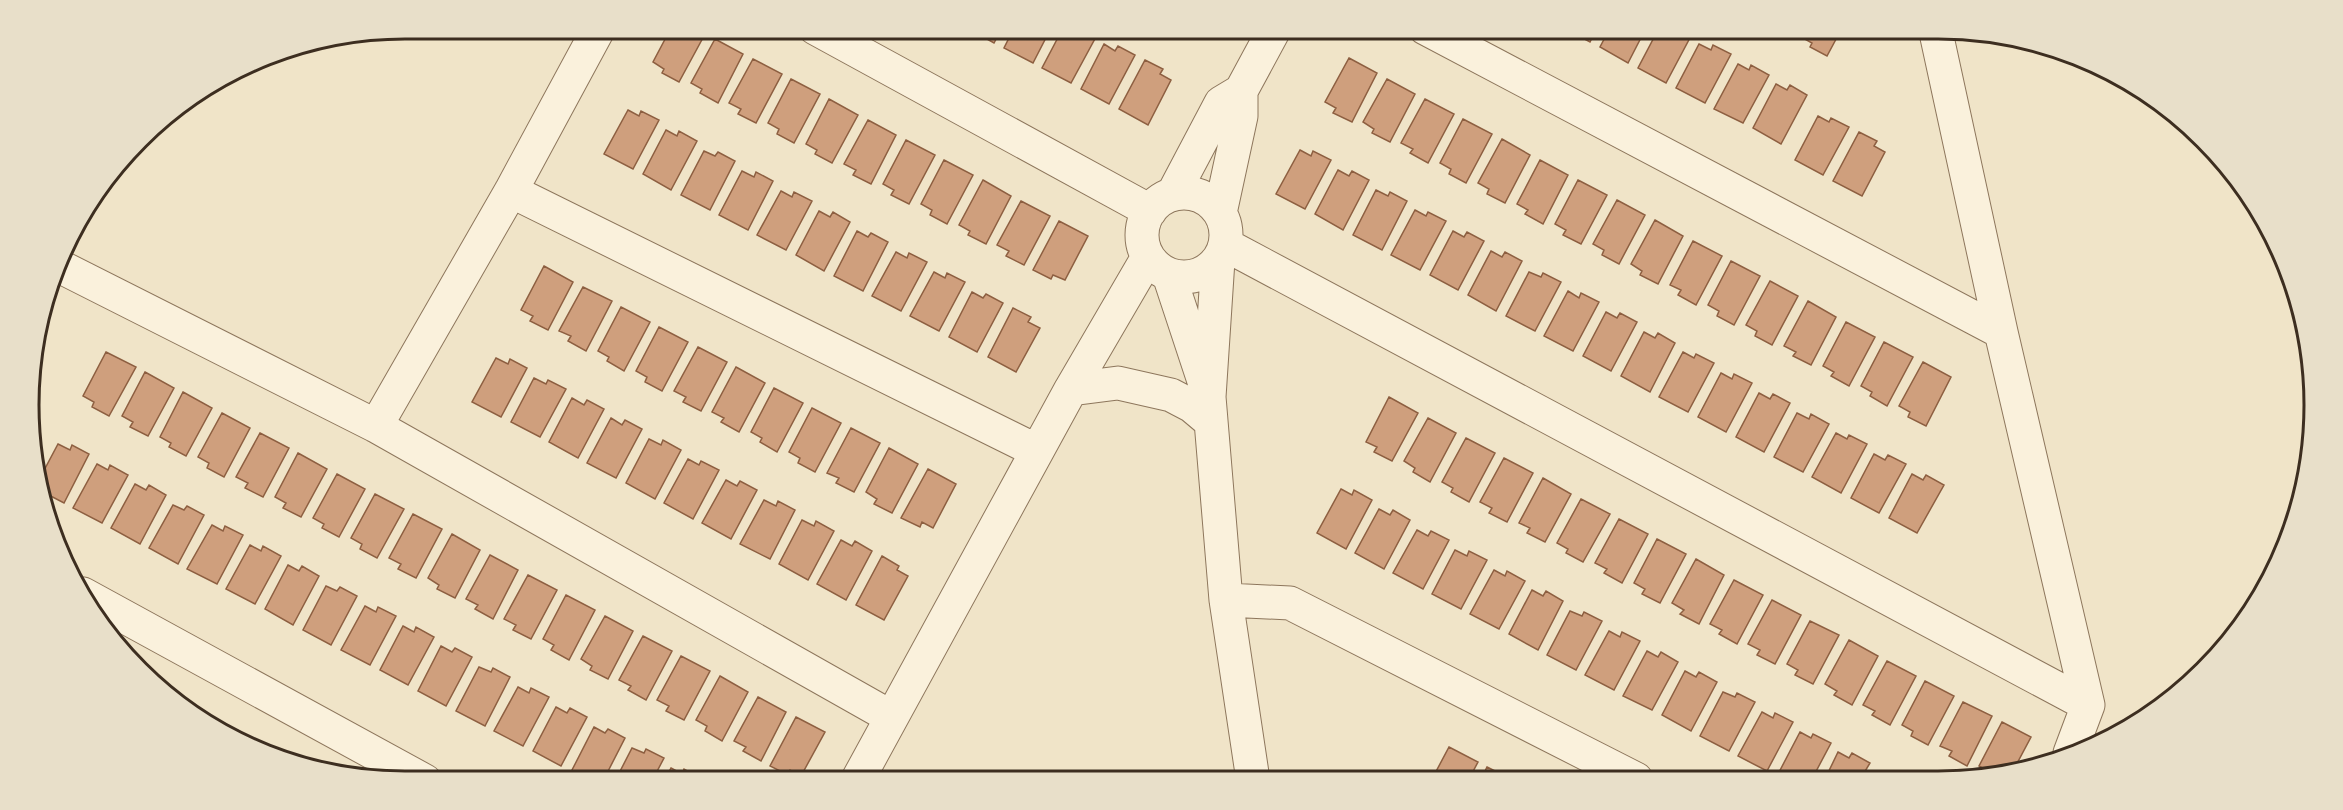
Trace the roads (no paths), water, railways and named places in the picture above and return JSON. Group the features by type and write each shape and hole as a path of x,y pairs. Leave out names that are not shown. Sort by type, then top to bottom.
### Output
{"street":[{"path":"376,426 511,191 593,39"},
{"path":"837,39 1162,202 1194,194 1209,201 1220,213 1226,228 1222,252 1210,410 1226,600 1252,771"},
{"path":"1220,213 1241,116 1241,91 1269,39"},
{"path":"1446,39 2001,332"},
{"path":"1937,39 2001,332 2088,705 2073,745"},
{"path":"1210,410 1159,266 1143,242 1144,226 1162,202 1221,103 1241,91"},
{"path":"511,191 1037,451"},
{"path":"1159,266 1191,277 1206,271 1222,252"},
{"path":"1222,252 2088,705"},
{"path":"862,771 1071,389 1159,266"},
{"path":"65,269 376,426 891,717"},
{"path":"1071,389 1118,383 1171,395 1192,406 1210,410"},
{"path":"1226,600 1290,603 1620,771"},
{"path":"97,602 405,771"}]}
